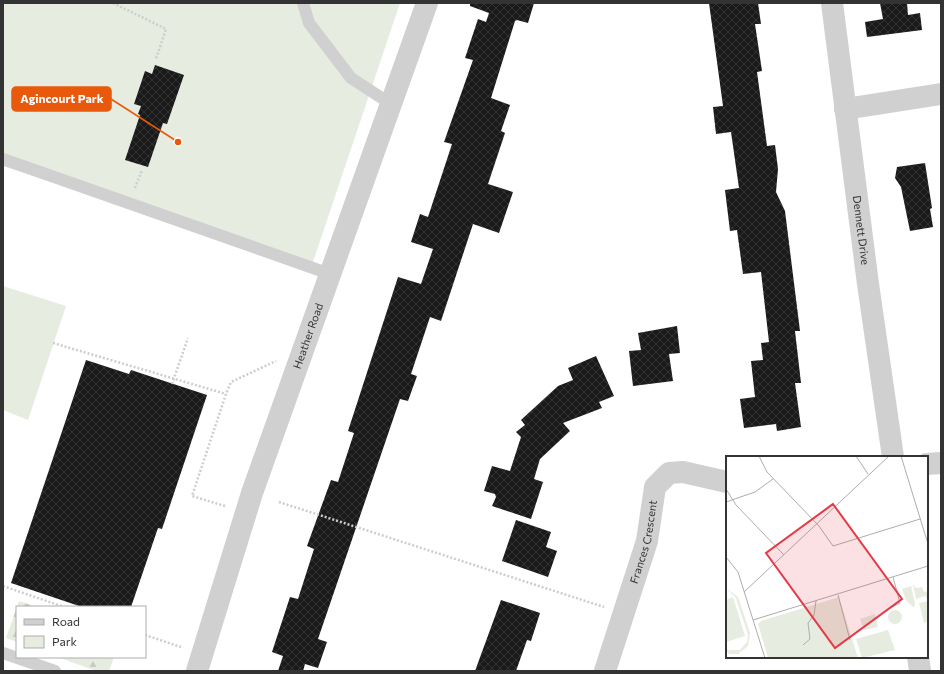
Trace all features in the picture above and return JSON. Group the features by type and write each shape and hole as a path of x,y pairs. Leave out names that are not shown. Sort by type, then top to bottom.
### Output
{"street":[{"name":"Heather Road","path":"197,671 246,513 427,3"},
{"name":"Dennett Drive","path":"832,3 845,109 893,456"},
{"path":"845,109 941,94"},
{"path":"928,464 941,463"},
{"name":"Frances Crescent","path":"605,671 647,541 655,487 669,473 683,472 726,482"},
{"path":"918,658 920,671"}],"lane":[{"path":"303,3 309,23 350,78 391,104"},
{"path":"3,159 330,274"},
{"path":"3,653 16,658"},
{"path":"17,658 55,671"}],"path":[{"path":"113,3 166,29 156,59"},
{"path":"172,384 188,338"},
{"path":"53,342 226,394"},
{"path":"246,513 192,496 226,394 231,382 304,349"},
{"path":"279,502 624,614"},
{"path":"3,586 61,606"},
{"path":"146,635 184,648"}],"green space":[{"path":"3,3 400,3 311,268 3,166"},
{"path":"3,286 66,306 28,420 3,410"},
{"path":"19,601 34,606 17,606"},
{"path":"16,610 16,642 6,638"},
{"path":"61,658 114,658 109,671 96,671"}],"building":[{"path":"470,3 534,3 528,23 517,20 515,21 491,98 510,105 501,131 505,133 488,184 513,192 499,233 473,224 441,321 430,317 411,374 417,376 408,401 400,399 318,639 327,642 318,668 305,664 303,671 278,671 283,656 272,652 290,597 298,599 314,549 307,546 331,480 338,482 354,433 348,431 398,277 421,284 433,249 411,242 420,214 428,217 452,144 444,142 473,60 465,58 478,19 486,22 489,13 470,6"},
{"path":"709,3 758,3 761,24 755,24 762,71 757,72 767,146 775,145 778,169 776,192 785,211 800,331 795,331 801,383 795,383 801,427 777,431 776,424 744,428 740,399 755,397 751,361 763,360 761,343 769,342 761,272 743,274 737,230 730,231 725,190 739,188 731,132 716,134 713,107 723,106"},
{"path":"880,3 907,3 908,15 920,13 922,30 867,37 865,22 883,19"},
{"path":"155,65 184,75 167,124 163,123 148,167 125,160 140,115 138,114 141,106 134,104 145,71 152,74"},
{"path":"925,163 932,208 930,209 933,227 910,231 901,187 895,178 897,167"},
{"path":"677,326 680,353 669,354 673,381 633,386 629,351 641,350 638,333"},
{"path":"596,356 614,396 599,402 602,408 563,423 570,431 540,459 534,479 543,482 531,519 492,506 496,497 495,494 484,491 492,466 510,471 521,437 516,432 525,425 521,420 558,386 573,380 568,368"},
{"path":"86,360 129,374 131,370 207,395 162,529 158,528 131,606 79,606 11,583"},
{"path":"516,520 551,532 546,547 557,551 548,577 502,561"},
{"path":"501,600 540,613 531,641 527,640 516,671 475,671"}],"place":[{"name":"Agincourt Park","path":"178,142"}]}
